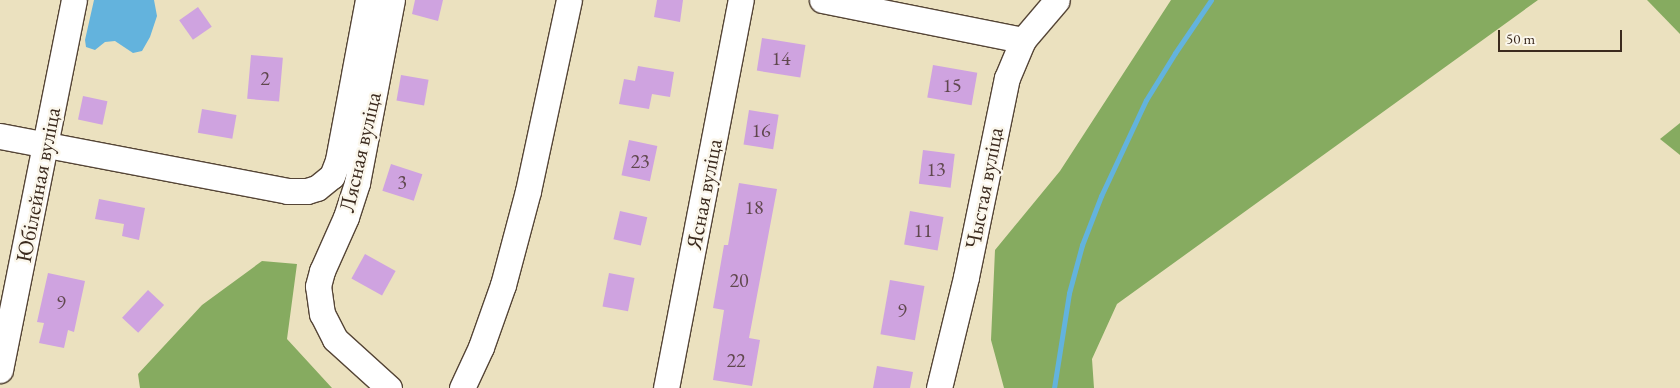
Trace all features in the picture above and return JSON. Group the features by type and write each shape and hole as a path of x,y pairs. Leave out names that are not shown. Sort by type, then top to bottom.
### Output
{"street":[{"name":"Юбілейная вуліца","path":"0,370 74,0"},
{"name":"Лясная вуліца","path":"0,136 287,191 307,191 317,188 332,176 336,168 368,0"},
{"name":"Лясная вуліца","path":"388,388 335,339 322,314 318,286 322,271 346,218 357,183 392,0"},
{"path":"462,388 490,324 505,277 528,191 569,0"},
{"name":"Ясная вуліца","path":"666,388 742,0"},
{"path":"822,0 1022,40"},
{"name":"Чыстая вуліца","path":"938,388 966,277 1007,78 1022,40 1056,0"}],"green space":[{"path":"1171,0 1538,0 1117,304 1092,359 1094,388 1004,388 991,340 995,250 1060,171"},
{"path":"1647,0 1680,0 1680,34"},
{"path":"1680,123 1680,155 1660,139"},
{"path":"262,261 297,264 287,339 332,388 140,388 138,374 202,305"}],"water":[{"path":"94,0 154,0 157,16 150,37 142,51 133,53 115,41 105,42 95,50 86,47 85,40"}],"building":[{"path":"415,0 443,0 438,21 412,14"},
{"path":"657,0 683,0 680,22 654,17"},
{"path":"198,7 212,27 193,40 179,20"},
{"path":"762,38 805,45 800,77 757,71"},
{"path":"251,55 283,58 279,102 247,99"},
{"path":"933,65 977,73 972,105 927,97"},
{"path":"638,66 674,72 670,97 652,94 649,109 619,104 624,79 635,81"},
{"path":"401,75 429,80 424,105 396,101"},
{"path":"83,96 107,101 102,125 78,119"},
{"path":"202,109 236,115 232,139 198,133"},
{"path":"749,110 779,115 773,149 744,145"},
{"path":"629,140 657,146 650,181 622,175"},
{"path":"923,150 955,154 951,188 919,184"},
{"path":"391,164 422,174 414,201 382,191"},
{"path":"739,183 777,189 749,338 760,340 752,386 713,380 724,310 713,308 724,245 728,245"},
{"path":"99,199 145,208 139,240 122,236 124,224 95,219"},
{"path":"620,211 647,217 641,246 613,239"},
{"path":"910,211 943,217 938,250 904,244"},
{"path":"365,254 396,271 382,295 351,278"},
{"path":"48,273 85,281 74,332 68,330 64,348 39,343 44,323 37,322"},
{"path":"609,273 635,278 628,311 603,306"},
{"path":"890,280 924,286 915,340 880,334"},
{"path":"148,290 164,305 138,333 122,318"},
{"path":"877,366 913,372 910,388 873,388"}],"waterway":[{"path":"1054,388 1069,293 1082,245 1101,196 1146,100 1211,0"}]}
